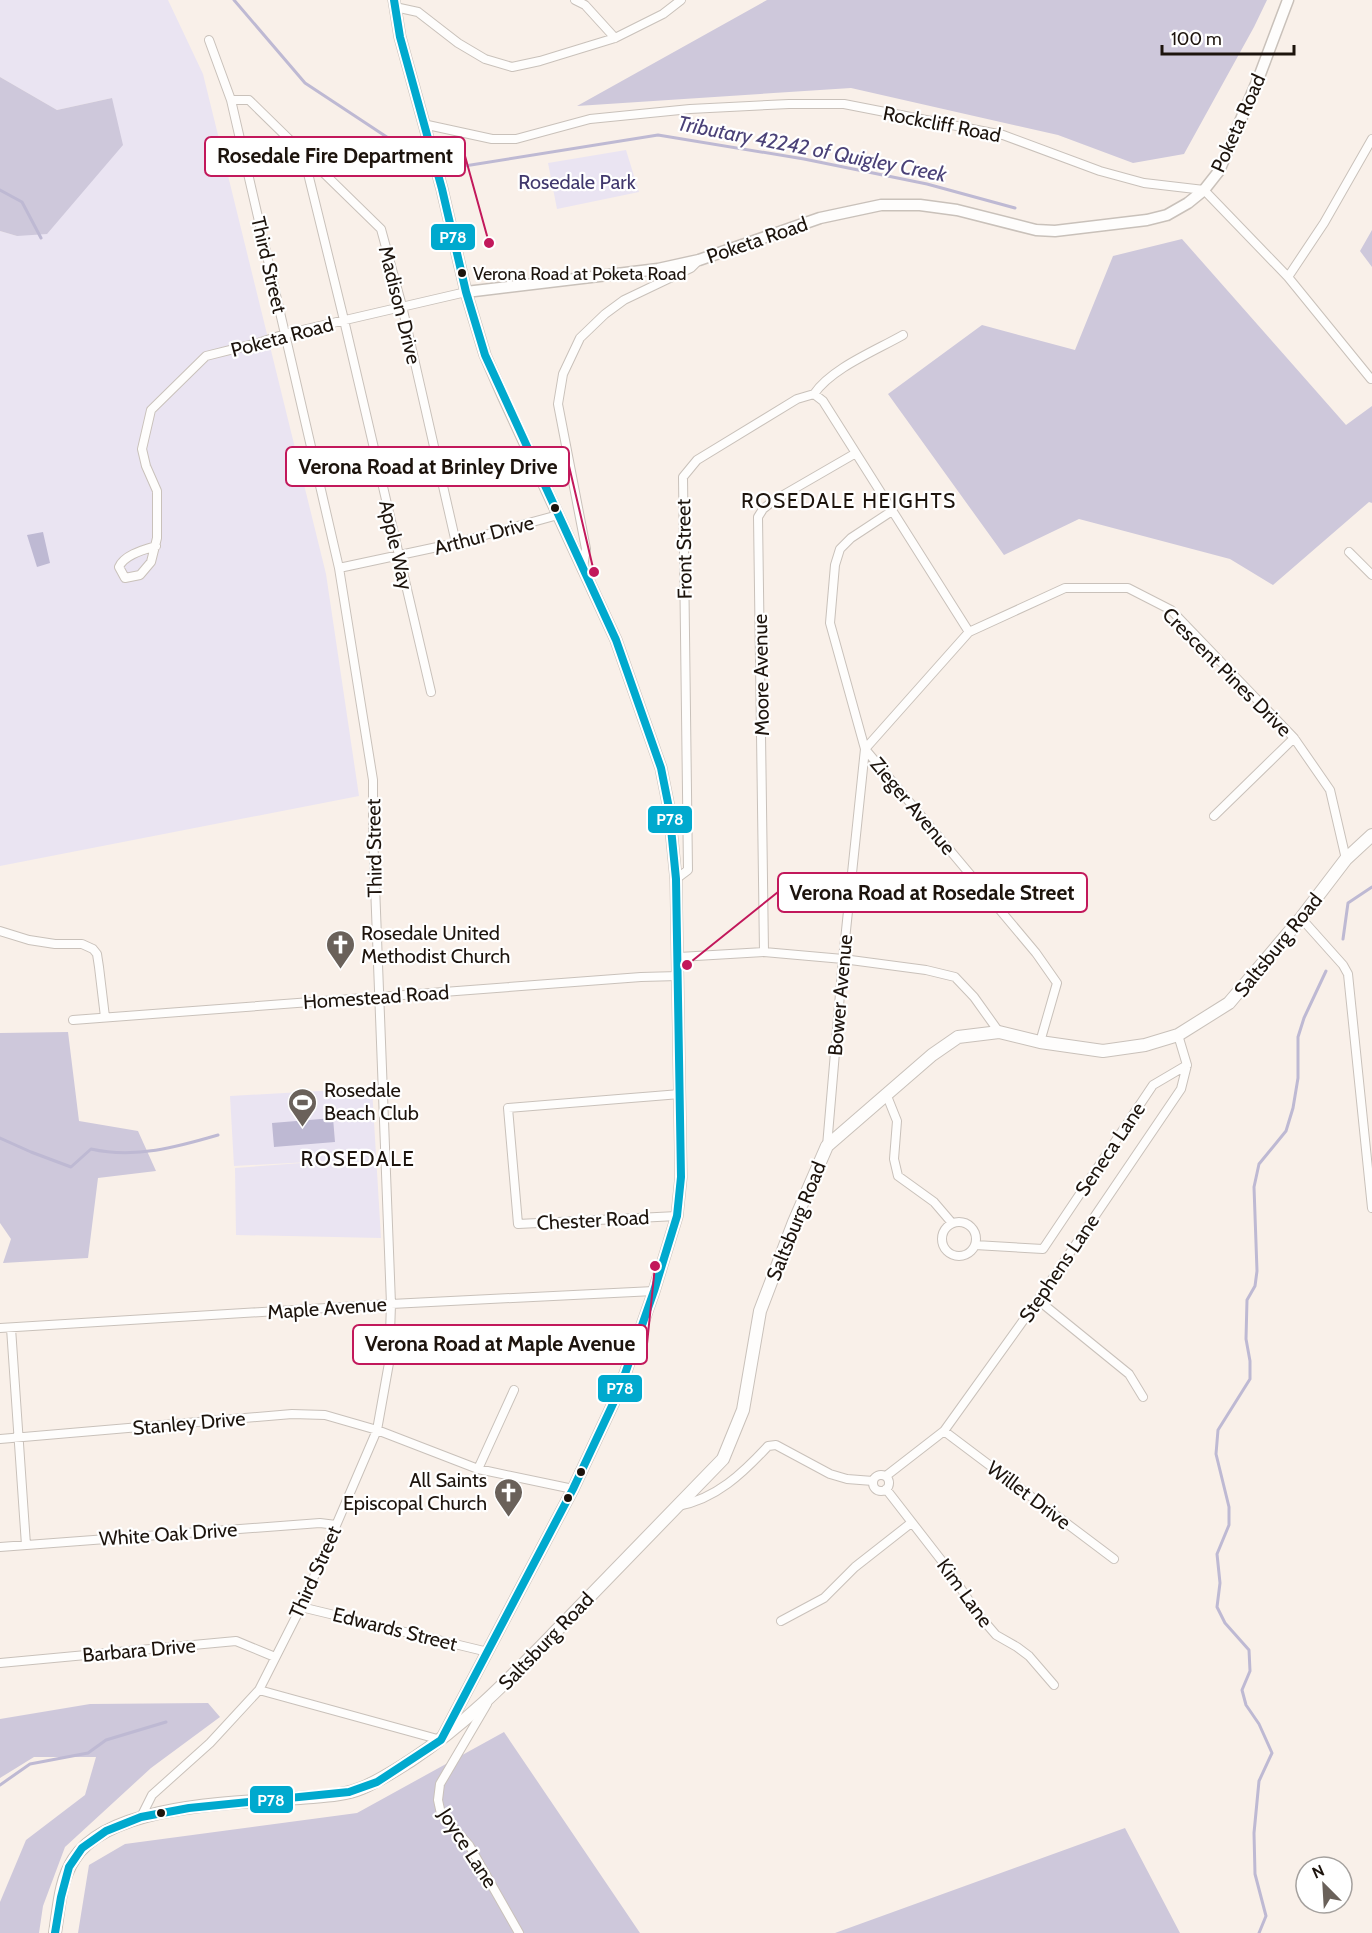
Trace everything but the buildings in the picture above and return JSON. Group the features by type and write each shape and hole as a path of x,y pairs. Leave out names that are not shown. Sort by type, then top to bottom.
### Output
{"main road":[{"name":"Saltsburg Road","path":"56,1933 64,1882 74,1857 88,1843 106,1831 141,1817 189,1808 349,1792 377,1782 441,1740 490,1699 723,1459 743,1410 760,1311 794,1222 827,1146 933,1055 958,1037 999,1032 1040,1042 1103,1051 1145,1045 1178,1035 1229,1003 1301,918 1346,859 1372,835"}],"street":[{"path":"575,0 585,5 615,38"},
{"path":"259,1690 441,1740 573,1489 619,1391 677,1216 681,1177 679,957 676,879 669,808 661,768 616,640 485,355 466,292 442,189 400,37 395,4 418,12 458,43 485,59 512,67 540,61 615,38 663,14 681,0"},
{"name":"Poketa Road","path":"156,546 142,550 121,561 118,567 125,578 140,575 151,562 156,546 157,491 146,466 142,449 151,410 206,356 258,344 285,334 466,292 657,269 699,261 820,218 881,205 920,205 957,210 1036,230 1055,231 1156,218 1173,213 1204,190 1219,171 1288,0"},
{"name":"Third Street","path":"141,1817 152,1795 210,1743 259,1690 301,1607 377,1430 389,1363 391,1304 373,833 373,780 339,568 231,100 209,40"},
{"name":"Madison Drive","path":"231,100 249,100 381,229 402,306 456,543"},
{"name":"Rockcliff Road","path":"423,124 492,139 516,139 590,119 690,109 844,104 1003,135 1100,171 1144,183 1204,190"},
{"path":"1288,277 1324,223 1372,139"},
{"name":"Apple Way","path":"303,153 431,692"},
{"path":"1204,190 1288,277 1371,379"},
{"path":"583,567 586,549 558,404 563,374 580,338 605,314 624,300 692,268 699,261"},
{"name":"Front Street","path":"676,879 688,870 683,477 697,460 797,399 814,394 832,375 903,335"},
{"path":"814,394 823,400 969,632 865,749"},
{"name":"Moore Avenue","path":"764,952 758,517 763,509 773,501 856,453"},
{"path":"865,749 830,623 835,565 840,549 851,538 892,511"},
{"name":"Arthur Drive","path":"339,568 456,543 558,515"},
{"path":"1348,552 1372,575"},
{"name":"Crescent Pines Drive","path":"969,632 1065,588 1128,588 1171,610 1294,738 1330,790 1346,859"},
{"path":"1214,816 1294,738"},
{"name":"Bower Avenue","path":"827,1146 843,959 865,749"},
{"name":"Zieger Avenue","path":"865,749 1036,953 1057,983 1040,1042"},
{"path":"1301,918 1344,965 1348,974 1372,1208"},
{"path":"0,931 29,940 55,944 82,944 93,949 97,954 105,1017"},
{"path":"679,957 764,952 926,970 955,977 974,996 999,1032"},
{"name":"Homestead Road","path":"73,1020 650,976 679,976"},
{"path":"1178,1035 1187,1065"},
{"name":"Seneca Lane","path":"975,1245 1043,1249 1153,1085 1187,1065"},
{"name":"Stephens Lane","path":"886,1476 944,1431 1038,1300 1181,1089 1187,1065"},
{"name":"Chester Road","path":"677,1216 518,1224 508,1108 680,1094"},
{"path":"887,1096 897,1121 894,1159 898,1176 934,1202 952,1223"},
{"path":"952,1223 969,1224 976,1233 975,1245 970,1252 964,1255 958,1256 946,1250 943,1245 944,1230 952,1223"},
{"name":"Maple Avenue","path":"0,1328 391,1304 654,1291"},
{"path":"1038,1300 1129,1374 1143,1397"},
{"path":"11,1328 26,1545"},
{"path":"478,1469 514,1390"},
{"name":"Stanley Drive","path":"0,1439 292,1414 325,1415 377,1430 478,1469 573,1489"},
{"name":"Willet Drive","path":"944,1431 1114,1559"},
{"path":"678,1506 694,1503 712,1494 746,1470 768,1446 776,1445 830,1474 847,1479 873,1481 879,1475 886,1476 889,1481 886,1489 878,1490 874,1487 873,1481"},
{"name":"Kim Lane","path":"886,1489 945,1565 978,1614 996,1635 1029,1656 1054,1685"},
{"name":"White Oak Drive","path":"0,1547 320,1523 336,1525"},
{"path":"781,1621 824,1598 855,1568 911,1523"},
{"name":"Edwards Street","path":"301,1607 488,1652"},
{"name":"Barbara Drive","path":"0,1663 236,1641 275,1657"},
{"name":"Joyce Lane","path":"490,1699 440,1784 438,1800 441,1814 469,1845 519,1933"}],"green space":[{"path":"0,0 168,0 203,74 326,574 359,796 0,866 0,231 17,236 112,98 57,110 0,77"},
{"name":"Rosedale Park","path":"626,150 639,192 557,209 548,163"},
{"path":"372,1088 381,1238 236,1235 235,1168 328,1161 234,1166 230,1096"}],"shaded area":[{"path":"767,0 1267,0 1184,154 1133,163 1058,135 851,88 577,106"},
{"path":"0,77 57,110 112,98 123,145 47,234 17,236 0,231"},
{"path":"1372,230 1372,267 1360,251"},
{"path":"1182,239 1346,425 1372,406 1372,503 1369,502 1273,585 1230,559 1079,519 1004,555 888,394 982,325 1075,350 1113,256"},
{"path":"43,532 50,563 37,567 27,535"},
{"path":"68,1032 79,1121 138,1131 156,1171 98,1178 88,1258 3,1263 11,1239 0,1223 0,1033"},
{"path":"333,1118 335,1142 274,1147 272,1123"},
{"path":"208,1703 220,1717 151,1768 65,1847 43,1906 39,1933 0,1933 0,1902 26,1840 85,1795 96,1757 34,1757 0,1778 0,1719 90,1704"},
{"path":"504,1732 640,1933 78,1933 89,1865 125,1844 357,1813"},
{"path":"1125,1828 1180,1933 835,1933"}],"waterway":[{"name":"Tributary 42242 of Quigley Creek","path":"234,0 305,83 414,155 431,161"},
{"name":"Tributary 42242 of Quigley Creek","path":"437,163 452,168 658,135 804,159 927,184 1015,208"},
{"path":"0,190 22,202 41,238"},
{"path":"1343,939 1348,903 1372,887"},
{"path":"1259,1933 1266,1916 1255,1874 1254,1833 1259,1781 1272,1753 1259,1724 1246,1705 1242,1690 1250,1671 1249,1650 1225,1623 1217,1607 1220,1583 1217,1554 1229,1525 1229,1507 1216,1454 1218,1430 1250,1379 1246,1339 1247,1300 1255,1286 1257,1271 1254,1187 1259,1164 1286,1131 1298,1078 1298,1037 1304,1018 1326,971"},
{"path":"0,1138 71,1167 91,1149 107,1152 140,1152 218,1135"},
{"path":"0,1785 30,1764 88,1753 106,1740 166,1722"}],"transit line":[{"name":"P78","path":"55,1933 69,1867 82,1848 106,1831 141,1817 189,1808 349,1792 377,1782 441,1740 573,1489 619,1391 677,1216 681,1177 676,879 669,808 661,768 616,640 485,355 466,292 442,189 400,37 394,0"}],"place":[{"name":"Rosedale Fire Department","path":"489,243"},
{"name":"Verona Road at Poketa Road","path":"462,273"},
{"name":"Verona Road at Brinley Drive","path":"594,572"},
{"name":"Verona Road at Rosedale Street","path":"687,965"},
{"name":"Rosedale United Methodist Church","path":"340,970"},
{"name":"Rosedale Beach Club","path":"303,1128"},
{"name":"Verona Road at Maple Avenue","path":"655,1266"},
{"name":"All Saints Episcopal Church","path":"508,1518"}],"district":[{"name":"ROSEDALE HEIGHTS","path":"849,501"},
{"name":"ROSEDALE","path":"358,1159"}]}
